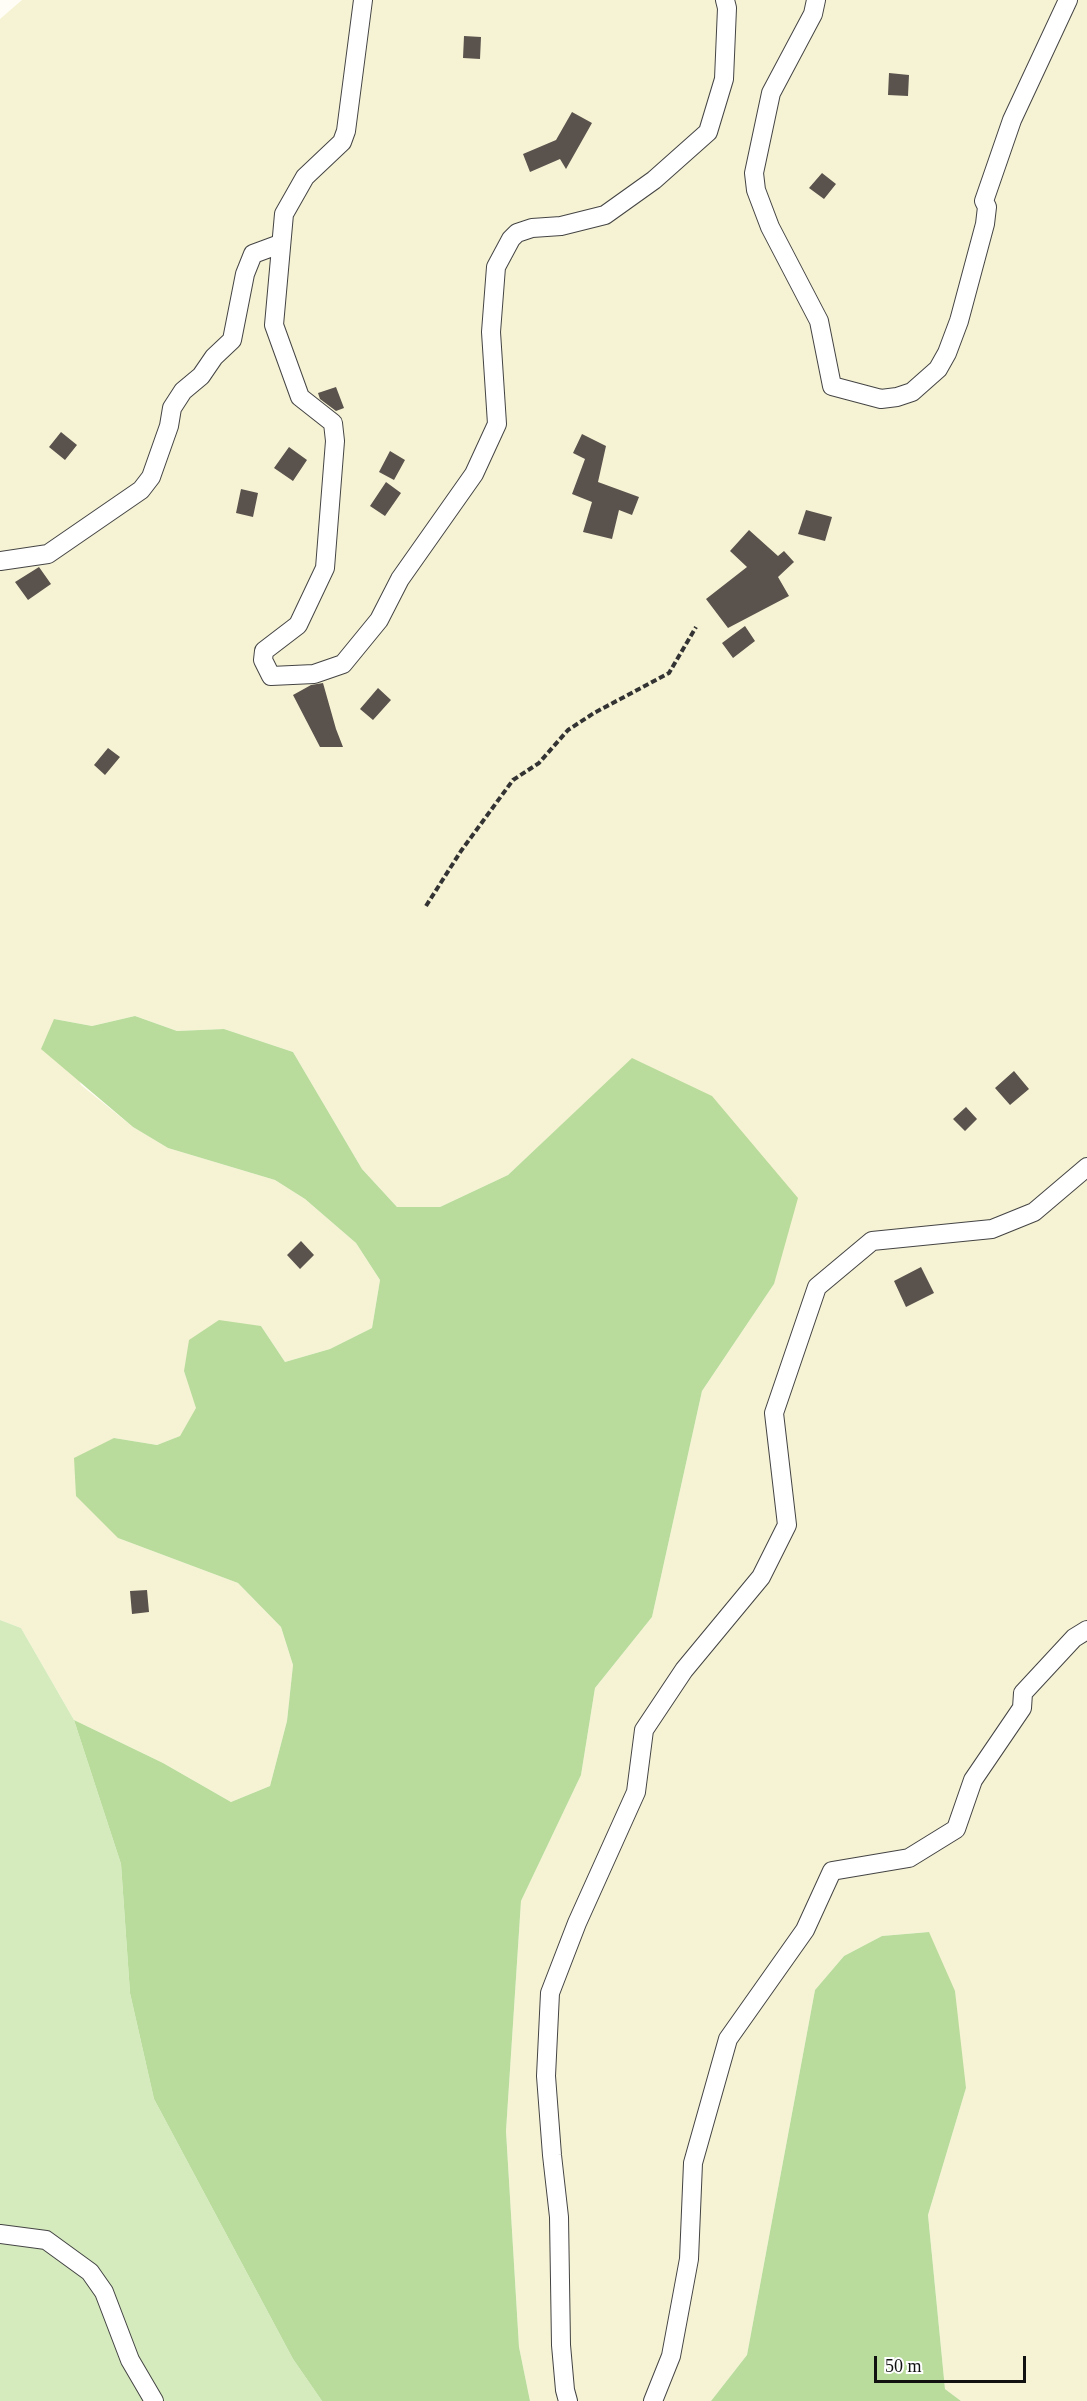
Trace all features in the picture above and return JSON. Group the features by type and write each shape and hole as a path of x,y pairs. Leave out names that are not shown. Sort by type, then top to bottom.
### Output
{"street":[{"path":"363,0 346,131 342,142 305,177 284,214 274,325 300,397 333,423 335,441 325,568 298,625 264,651 263,660 271,676 314,674 343,664 379,620 400,579 474,474 497,424 491,332 496,267 511,239 517,233 532,228 561,226 605,215 654,180 708,132 724,79 727,8 725,0"},
{"path":"816,0 813,14 771,93 754,172 756,190 770,227 819,321 832,386 881,399 912,392 938,369 947,353 959,321 985,224 987,207 984,201 1012,120 1068,0"},
{"path":"0,561 48,554 141,490 151,477 169,426 172,408 183,391 201,376 214,357 232,340 245,274 253,254 280,244"},
{"path":"568,2401 561,2345 560,2217 552,2155 546,2076 550,1993 577,1923 636,1792 644,1730 684,1670 761,1577 787,1526 774,1413 817,1287 872,1241 992,1229 1034,1212 1087,1167"},
{"path":"653,2401 671,2356 689,2259 693,2163 728,2039 805,1930 832,1871 909,1858 956,1829 973,1780 1022,1708 1023,1693 1074,1638 1087,1630"},
{"path":"0,2234 45,2240 90,2272 104,2292 130,2360 154,2401"}],"path":[{"path":"426,906 461,851 513,780 539,763 568,730 594,713 669,673 696,627"}],"shaded area":[{"path":"22,0 1087,0 1087,2401 961,2401 945,2389 928,2215 966,2088 928,1932 882,1936 844,1956 815,1990 747,2355 711,2401 530,2401 519,2347 506,2131 521,1901 581,1775 595,1688 652,1617 702,1391 774,1284 584,1104 508,1175 440,1207 397,1207 362,1169 293,1052 224,1029 177,1031 135,1016 92,1026 54,1019 81,1085 133,1127 168,1148 275,1180 305,1199 356,1243 380,1280 372,1328 330,1349 285,1362 261,1326 184,1371 197,1408 180,1436 157,1445 114,1438 118,1538 238,1583 281,1627 293,1665 287,1721 270,1786 231,1802 163,1763 74,1720 21,1628 0,1620 0,19"}],"green space":[{"path":"135,1016 177,1031 224,1029 293,1052 362,1169 397,1207 440,1207 508,1175 632,1058 712,1096 798,1198 774,1284 702,1391 652,1617 595,1688 581,1775 521,1901 506,2131 519,2347 530,2401 322,2401 293,2359 154,2099 130,1993 121,1864 74,1720 163,1763 231,1802 270,1786 287,1721 293,1665 281,1627 238,1583 118,1538 76,1496 74,1458 114,1438 157,1445 180,1436 196,1408 184,1371 189,1340 219,1320 261,1326 285,1362 330,1349 372,1328 380,1280 356,1243 305,1199 275,1180 168,1148 133,1127 41,1049 54,1019 92,1026"},
{"path":"0,1620 21,1628 74,1720 121,1864 130,1993 154,2099 293,2359 322,2401 0,2401"},
{"path":"929,1932 955,1991 966,2088 928,2215 945,2389 961,2401 711,2401 747,2355 815,1990 844,1956 882,1936"}],"building":[{"path":"464,36 481,37 480,59 463,58"},
{"path":"889,73 909,75 908,96 888,95"},
{"path":"572,112 592,123 566,169 560,159 530,172 523,154 556,140"},
{"path":"822,173 836,184 824,199 809,188"},
{"path":"336,387 344,408 336,411 320,399 318,393"},
{"path":"61,432 77,445 65,460 49,447"},
{"path":"582,434 606,446 598,482 639,497 632,515 619,510 612,539 583,532 592,502 572,494 585,459 573,453"},
{"path":"289,447 307,460 293,481 274,468"},
{"path":"390,451 405,460 394,480 379,472"},
{"path":"386,482 401,493 385,516 370,506"},
{"path":"241,489 258,493 253,517 236,513"},
{"path":"806,510 832,517 825,541 798,534"},
{"path":"749,530 778,556 784,551 794,562 778,577 789,596 728,628 706,599 747,567 730,551"},
{"path":"39,567 51,584 28,600 15,582"},
{"path":"745,626 755,641 733,658 722,643"},
{"path":"323,683 343,747 320,747 293,695 311,685"},
{"path":"378,688 391,700 373,720 360,709"},
{"path":"108,748 120,757 105,775 94,765"},
{"path":"1014,1071 1029,1089 1010,1105 995,1088"},
{"path":"966,1107 977,1119 965,1131 953,1119"},
{"path":"301,1241 314,1255 300,1269 287,1255"},
{"path":"921,1267 934,1293 906,1307 894,1281"},
{"path":"147,1590 149,1612 132,1614 130,1591"}]}
